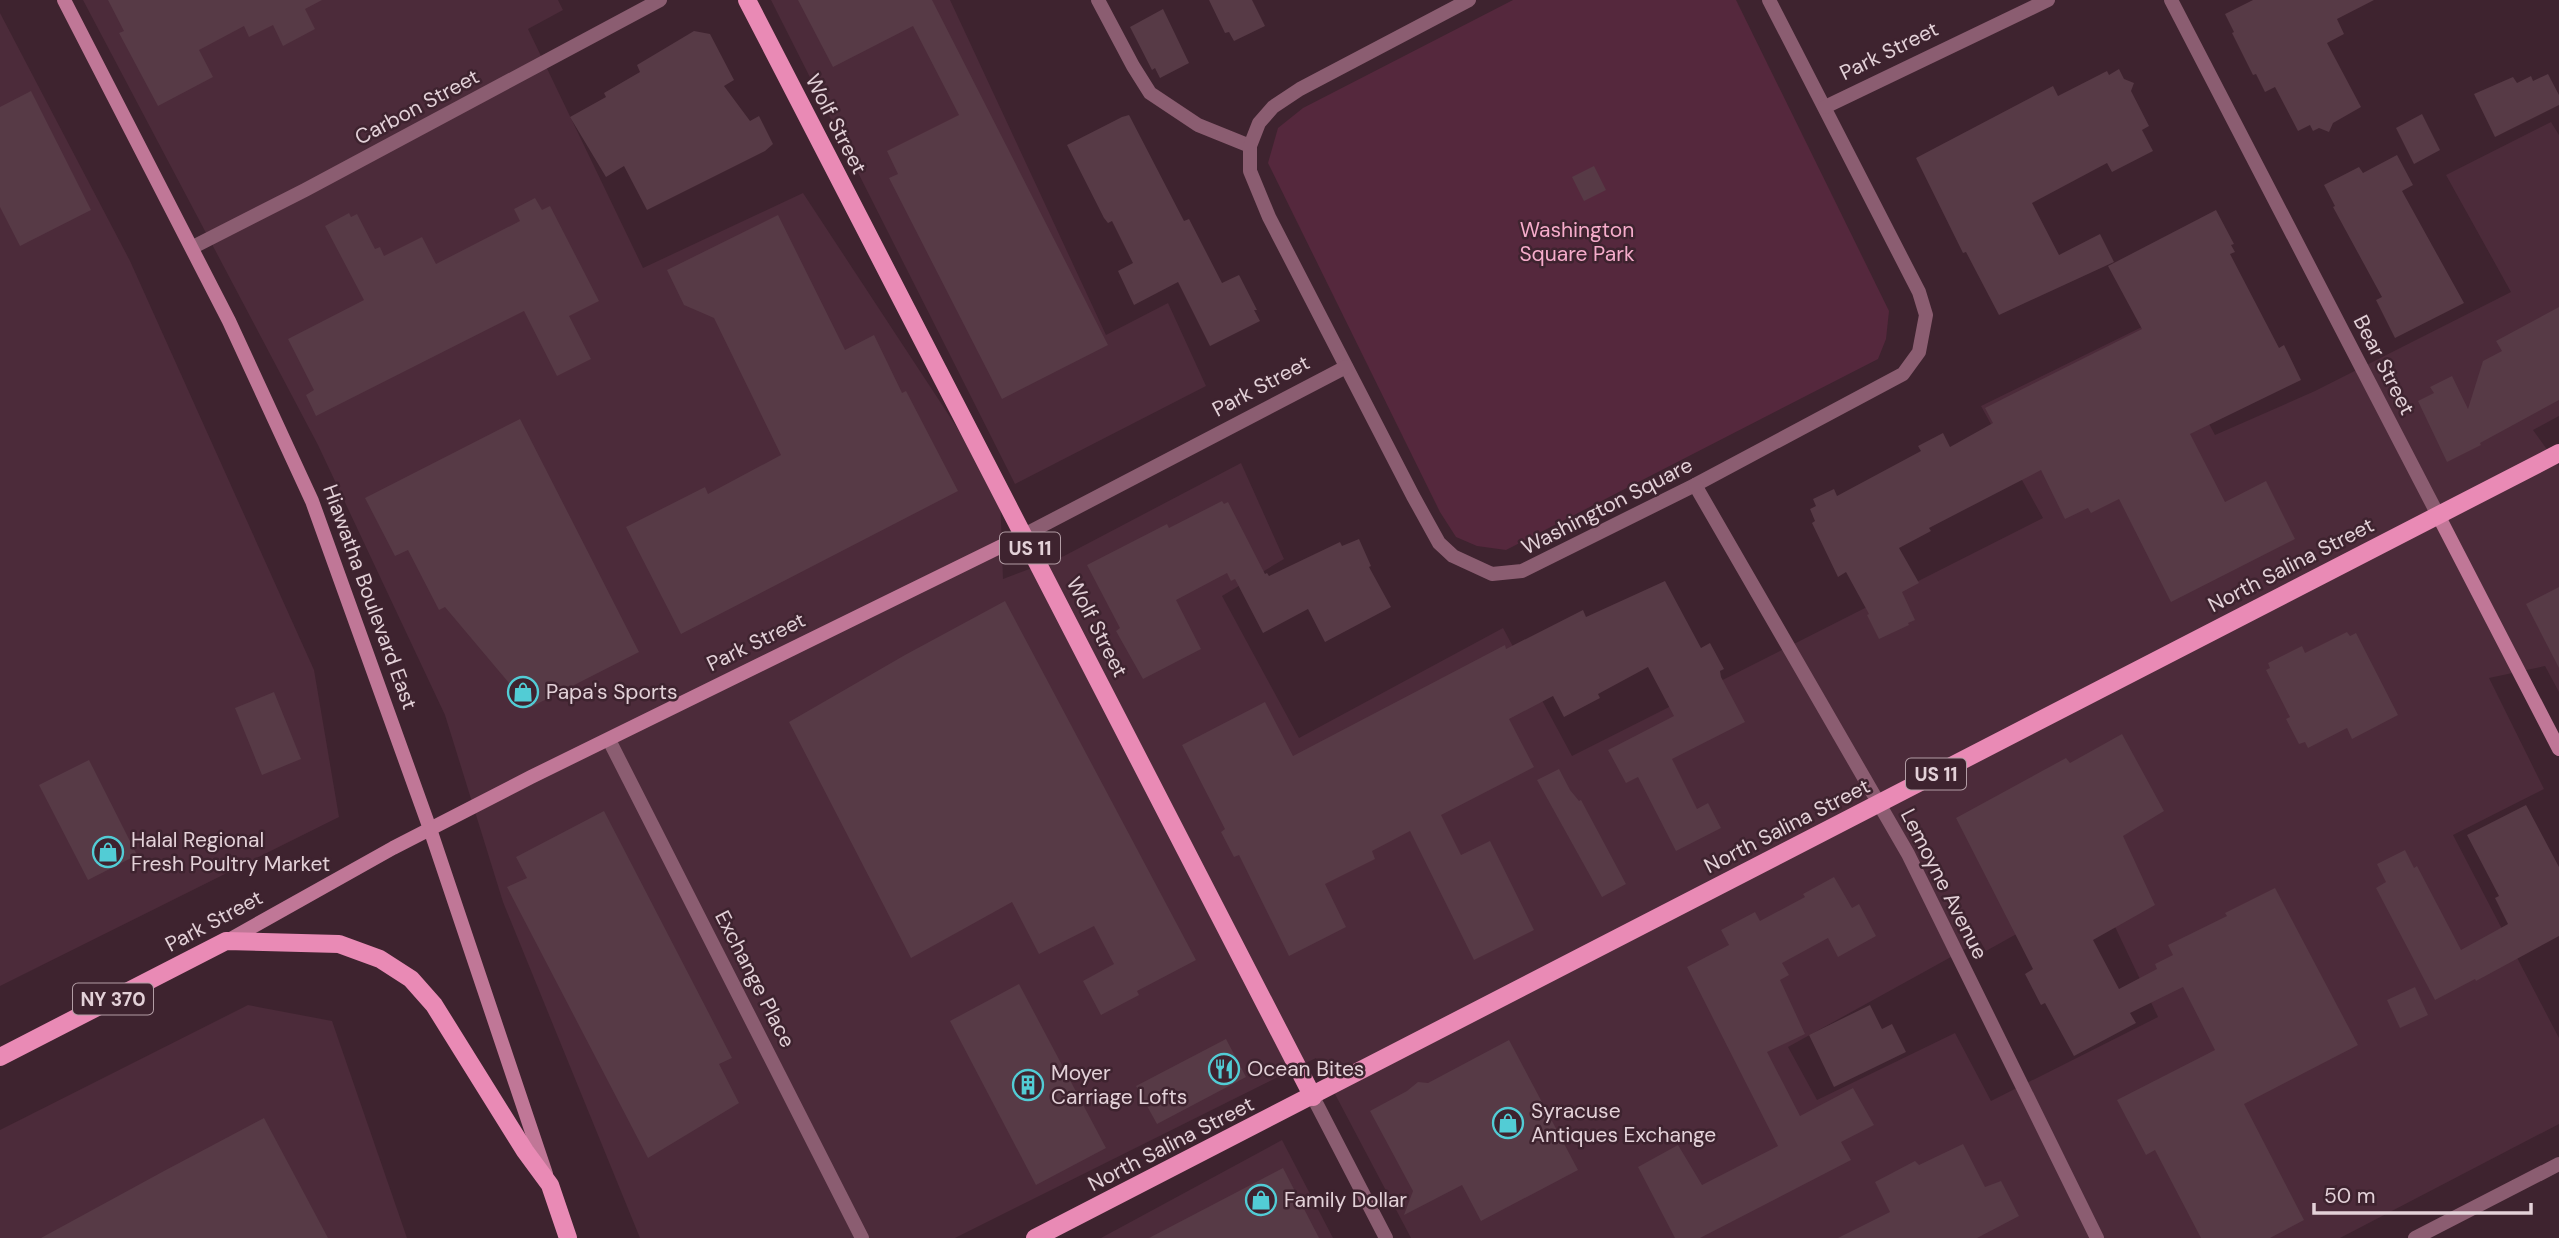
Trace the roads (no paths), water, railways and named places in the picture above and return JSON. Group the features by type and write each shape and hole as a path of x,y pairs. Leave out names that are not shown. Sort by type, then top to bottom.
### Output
{"main road":[{"name":"Hiawatha Boulevard East","path":"64,0 229,321 312,501 430,829 568,1238"},
{"name":"Wolf Street","path":"747,0 1313,1097"},
{"name":"North Salina Street","path":"1035,1238 2559,453"},
{"name":"Bear Street","path":"2438,515 2559,749"},
{"name":"Park Street","path":"0,1057 226,941 430,829 1024,535"},
{"path":"226,941 339,944 380,959 411,979 434,1005 525,1151 550,1185"}],"street":[{"name":"Carbon Street","path":"192,247 306,190 660,0"},
{"path":"1098,0 1150,93 1198,125 1250,146 1259,123 1273,107 1300,89 1464,1"},
{"name":"Washington Square","path":"1250,146 1250,171 1269,217 1439,543 1453,556 1492,574 1522,571 1695,485 1903,373 1919,352 1926,315 1919,292 1769,0"},
{"name":"Park Street","path":"1825,107 2048,0"},
{"name":"Bear Street","path":"2171,0 2438,515"},
{"name":"Park Street","path":"1024,535 1346,367"},
{"name":"Lemoyne Avenue","path":"1695,485 1908,854 2097,1238"},
{"name":"Exchange Place","path":"609,740 862,1238"},
{"name":"Wolf Street","path":"1313,1097 1386,1238"},
{"path":"2415,1238 2559,1164"}],"place":[{"name":"Papa's Sports","path":"523,692"},
{"name":"Halal Regional Fresh Poultry Market","path":"108,852"},
{"name":"Ocean Bites","path":"1224,1069"},
{"name":"Moyer Carriage Lofts","path":"1028,1085"},
{"name":"Syracuse Antiques Exchange","path":"1508,1123"},
{"name":"Family Dollar","path":"1261,1200"}],"park label":[{"name":"Washington Square Park","path":"1577,242"}]}
